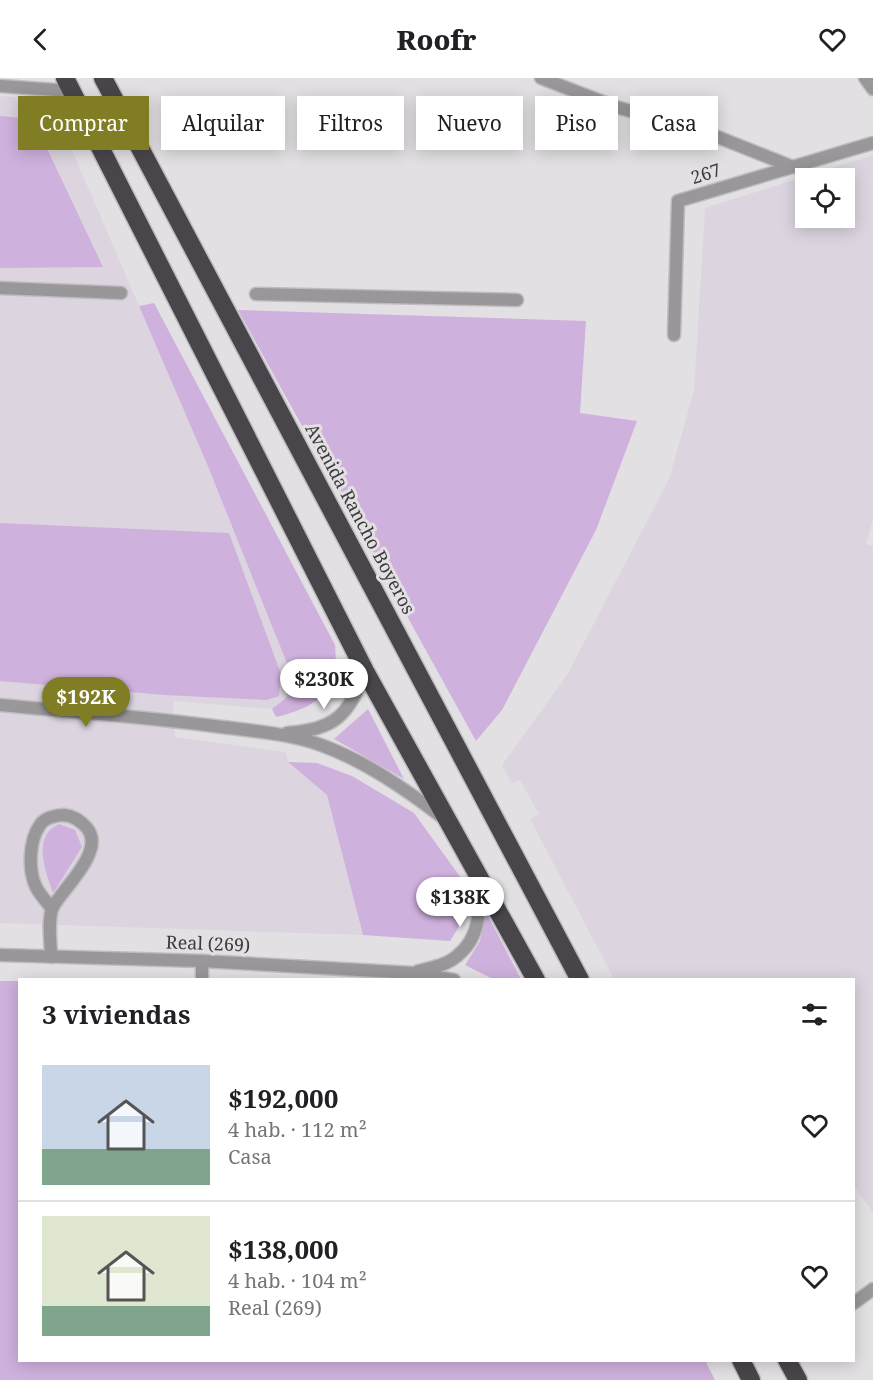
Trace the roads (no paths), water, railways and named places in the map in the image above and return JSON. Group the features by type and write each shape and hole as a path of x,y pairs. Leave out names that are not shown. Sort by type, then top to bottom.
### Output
{"highway":[{"name":"Avenida Rancho Boyeros","path":"103,78 579,978"},
{"path":"68,84 365,671 535,978"},
{"path":"742,1362 751,1380"},
{"path":"789,1362 798,1380"}],"street":[{"path":"541,78 616,107 700,130 793,167"},
{"path":"0,86 68,84"},
{"name":"267","path":"674,335 678,201 873,142"},
{"path":"0,288 121,293"},
{"path":"256,294 517,300"},
{"path":"274,734 315,730 342,717 357,693 365,671"},
{"path":"0,705 174,720 274,734 321,745 403,788 446,819"},
{"path":"51,957 52,909 86,861 91,847 90,832 80,820 66,815 55,815 41,822 33,838 31,860 36,886 52,909"},
{"name":"Real (269)","path":"413,973 456,958 470,943 478,924 480,907 478,888 470,864"},
{"name":"Real (269)","path":"0,955 202,961 413,973 442,978"},
{"path":"202,961 202,978"},
{"path":"855,1302 873,1289"}]}
